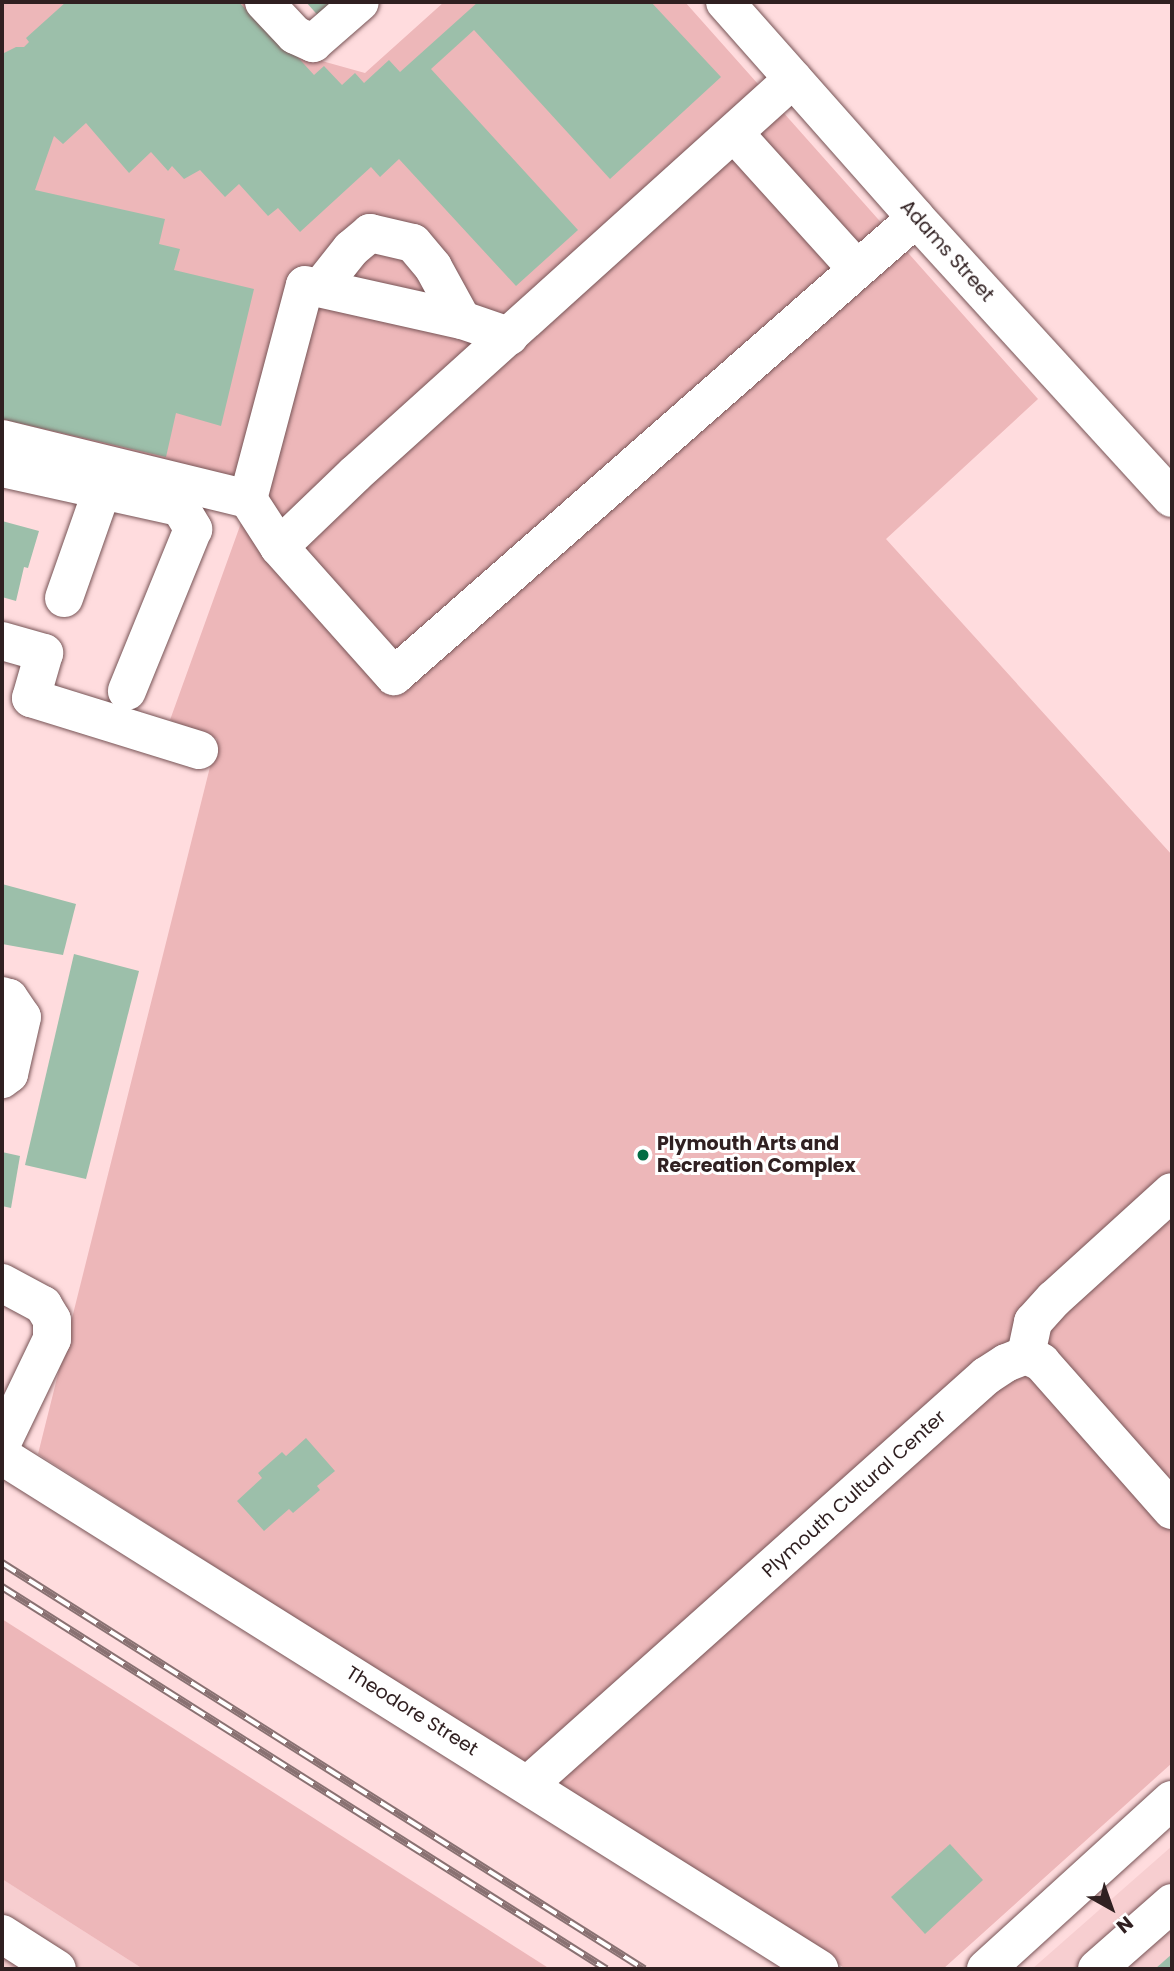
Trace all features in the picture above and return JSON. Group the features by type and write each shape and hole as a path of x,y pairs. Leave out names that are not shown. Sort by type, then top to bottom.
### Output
{"street":[{"path":"264,2 295,35 313,43 360,2"},
{"name":"Adams Street","path":"725,2 916,218 1172,498"},
{"path":"279,547 793,79"},
{"path":"734,133 857,268"},
{"path":"2,439 248,499 279,547 394,676 916,218"},
{"path":"320,288 351,249 370,233 414,243 433,267 462,320"},
{"path":"248,499 305,285 462,320 509,337"},
{"path":"2,468 180,507 193,529 127,691"},
{"path":"64,598 102,490"},
{"path":"2,641 44,653 31,698 199,750"},
{"path":"2,996 9,998 22,1017 9,1074 2,1079"},
{"path":"1172,1192 1054,1298 1033,1322 1026,1355 1053,1373 1172,1510"},
{"path":"2,1283 43,1305 52,1321 52,1339 2,1443"},
{"name":"Plymouth Cultural Center","path":"528,1784 986,1376 1006,1363 1026,1355"},
{"name":"Theodore Street","path":"2,1456 819,1969"},
{"path":"994,1967 1172,1800"},
{"path":"1097,1969 1172,1903"},
{"path":"2,1934 57,1969"}],"shaded area":[{"name":"Plymouth Arts and Recreation Complex","path":"2,2 254,2 304,56 365,73 444,2 685,2 1038,399 886,539 1172,855 1172,1763 943,1969 846,1969 38,1454 217,739 170,720 245,512 2,453"},
{"path":"2,1619 550,1969 143,1969 2,1879"},
{"path":"1172,1846 1172,1969 1032,1969"},
{"path":"2,1879 143,1969 2,1969"}],"building":[{"path":"66,2 239,2 269,35 273,30 314,75 324,66 342,85 355,73 364,83 389,60 400,72 478,2 651,2 721,77 610,179 474,30 431,69 578,230 516,286 399,159 380,177 371,167 300,232 278,208 268,216 239,184 225,197 200,170 184,179 172,166 168,171 151,152 129,173 86,123 63,144 54,136 35,190 165,219 159,244 180,249 174,270 254,289 221,426 176,413 166,457 2,419 2,54 16,47 24,47 29,42 26,38"},
{"path":"306,2 342,2 322,20"},
{"path":"2,521 39,531 28,568 24,567 16,601 2,597"},
{"path":"2,884 76,904 63,955 2,944"},
{"path":"74,954 139,971 86,1179 25,1165"},
{"path":"2,1152 20,1156 11,1208 2,1206"},
{"path":"306,1438 335,1471 317,1486 320,1490 293,1513 289,1509 264,1531 237,1501 262,1478 258,1473 282,1452 286,1456"},
{"path":"950,1844 983,1880 925,1934 891,1897"},
{"path":"1172,1954 1172,1969 1155,1969"}],"railway":[{"path":"2,1563 644,1969"},
{"path":"2,1587 606,1969"}],"place":[{"name":"Plymouth Arts and Recreation Complex","path":"643,1155"}]}
